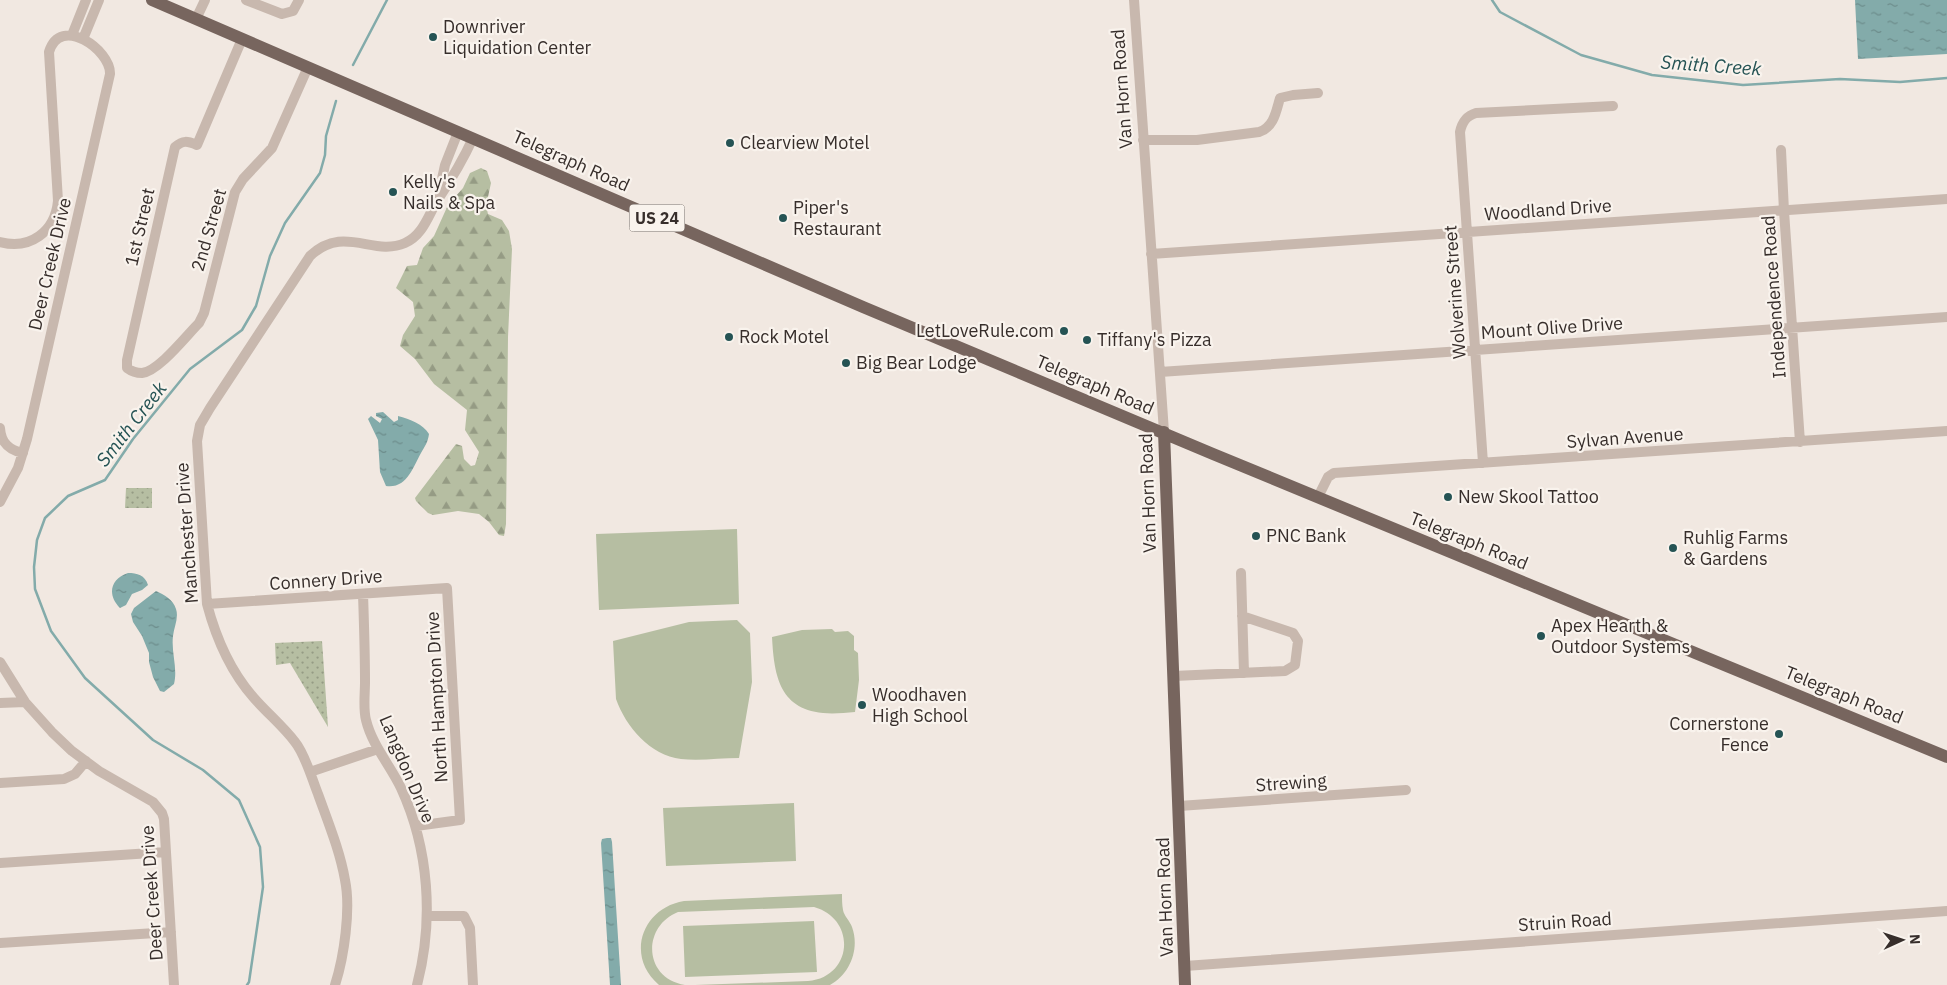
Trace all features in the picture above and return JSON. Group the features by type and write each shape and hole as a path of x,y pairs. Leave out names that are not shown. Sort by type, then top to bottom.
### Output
{"main road":[{"name":"Telegraph Road","path":"152,0 863,307 1947,757"},
{"name":"Van Horn Road","path":"1164,432 1185,985"}],"street":[{"path":"0,242 16,245 35,240 49,228 55,218 58,201 49,52 56,39 72,35 86,0"},
{"path":"83,39 99,0"},
{"path":"196,19 205,0"},
{"path":"246,0 282,14 292,11 299,0"},
{"name":"Van Horn Road","path":"1134,0 1164,432"},
{"name":"Deer Creek Drive","path":"0,502 13,479 23,453 110,74 110,64 105,56 83,39 72,35"},
{"name":"1st Street","path":"193,329 152,369 140,373 132,372 127,368 126,360 175,147 181,142 187,141 197,145 242,39"},
{"name":"2nd Street","path":"193,329 199,323 204,313 235,192 243,179 272,148 308,67"},
{"path":"1143,140 1197,140 1259,132 1266,130 1272,122 1280,98 1318,93"},
{"name":"Wolverine Street","path":"1483,463 1460,132 1464,120 1476,113 1613,106"},
{"name":"Manchester Drive","path":"437,202 446,165 458,132"},
{"name":"Manchester Drive","path":"335,985 339,973 346,929 346,882 332,833 310,772 296,743 252,696 237,676 220,644 207,604 197,442 198,432 204,417 306,261 316,250 342,241 388,246 407,242 424,226 437,202 452,181 473,138"},
{"name":"Independence Road","path":"1781,150 1800,442"},
{"name":"Woodland Drive","path":"1151,254 1947,199"},
{"name":"Mount Olive Drive","path":"1160,372 1947,317"},
{"path":"0,428 3,442 8,448 23,453"},
{"name":"Sylvan Avenue","path":"1318,497 1328,477 1334,473 1947,431"},
{"path":"1241,573 1244,673"},
{"name":"Connery Drive","path":"207,604 447,588"},
{"name":"North Hampton Drive","path":"416,826 460,820 447,588"},
{"name":"Langdon Drive","path":"364,594 366,719 378,749 400,787 416,826 424,868 428,916 424,960 417,985"},
{"path":"1174,676 1285,671 1292,668 1297,661 1298,641 1296,636 1291,631 1242,616"},
{"name":"Deer Creek Drive","path":"0,662 26,702 52,732 86,762 109,778 149,799 157,806 164,819 174,985"},
{"path":"0,703 26,702"},
{"path":"310,772 378,749"},
{"path":"0,783 64,779 75,774 86,762"},
{"name":"Strewing","path":"1179,806 1406,790"},
{"path":"0,863 166,852"},
{"name":"Struin Road","path":"1184,966 1947,911"},
{"path":"428,916 464,916 470,928 473,985"},
{"path":"0,943 171,932"}],"green space":[{"path":"481,168 487,171 491,183 486,206 488,214 502,220 509,231 512,249 508,337 506,524 504,536 499,535 489,522 479,514 458,511 433,515 428,513 416,501 415,498 456,444 462,446 464,459 471,466 475,465 479,452 465,430 467,410 434,384 415,359 400,346 403,335 415,316 413,302 396,288 407,266 417,265 423,248 434,236 448,205 463,188 470,173"},
{"path":"126,488 152,488 152,508 125,508"},
{"path":"737,529 739,604 599,610 596,534"},
{"path":"737,620 750,633 752,682 739,758 681,759 659,752 649,746 626,720 616,699 613,641 689,622"},
{"path":"832,629 835,632 848,631 854,636 854,650 858,653 859,680 855,712 827,713 808,710 796,704 788,696 781,687 777,675 772,637 802,630"},
{"path":"322,641 328,727 290,663 276,665 275,643"},
{"path":"794,803 796,861 666,866 663,808"},
{"path":"842,894 842,906 854,935 854,952 848,968 830,985 695,985 808,981 823,977 834,969 841,959 844,947 843,935 838,923 828,913 814,907 678,912 666,919 658,929 653,940 652,952 655,963 661,973 671,981 685,985 659,985 649,973 643,961 641,948 643,935 649,923 669,905 684,901"},
{"path":"814,921 817,972 685,977 683,926"}],"water":[{"path":"1855,0 1947,0 1947,54 1858,59"},
{"path":"383,412 394,422 398,420 398,416 416,422 429,434 426,444 408,476 404,481 393,486 386,486 380,472 378,440 368,419 371,416 380,423 382,419 376,416 376,413"},
{"path":"128,573 140,575 148,585 132,594 126,605 120,608 113,598 112,588 117,579"},
{"path":"156,591 170,600 177,612 173,642 175,678 174,684 164,692 160,691 153,677 149,653 142,636 133,622 131,614 134,608"},
{"path":"611,838 612,842 621,985 610,985 601,843 602,839"}],"waterway":[{"name":"Smith Creek","path":"353,65 387,0"},
{"name":"Smith Creek","path":"1492,0 1500,12 1581,55 1652,75 1743,85 1840,79 1900,82 1947,78"},
{"name":"Smith Creek","path":"247,985 263,887 260,847 239,800 203,770 153,740 85,678 51,631 35,589 34,567 37,540 45,518 68,496 105,480 133,439 190,369 242,330 256,306 270,256 285,223 320,173 325,155 326,136 336,101"}],"place":[{"name":"Downriver Liquidation Center","path":"433,37"},
{"name":"Clearview Motel","path":"730,143"},
{"name":"Kelly's Nails & Spa","path":"393,192"},
{"name":"Piper's Restaurant","path":"783,218"},
{"name":"LetLoveRule.com","path":"1064,331"},
{"name":"Rock Motel","path":"729,337"},
{"name":"Tiffany's Pizza","path":"1087,340"},
{"name":"Big Bear Lodge","path":"846,363"},
{"name":"New Skool Tattoo","path":"1448,497"},
{"name":"PNC Bank","path":"1256,536"},
{"name":"Ruhlig Farms & Gardens","path":"1673,548"},
{"name":"Apex Hearth & Outdoor Systems","path":"1541,636"},
{"name":"Woodhaven High School","path":"862,705"},
{"name":"Cornerstone Fence","path":"1779,734"}]}
